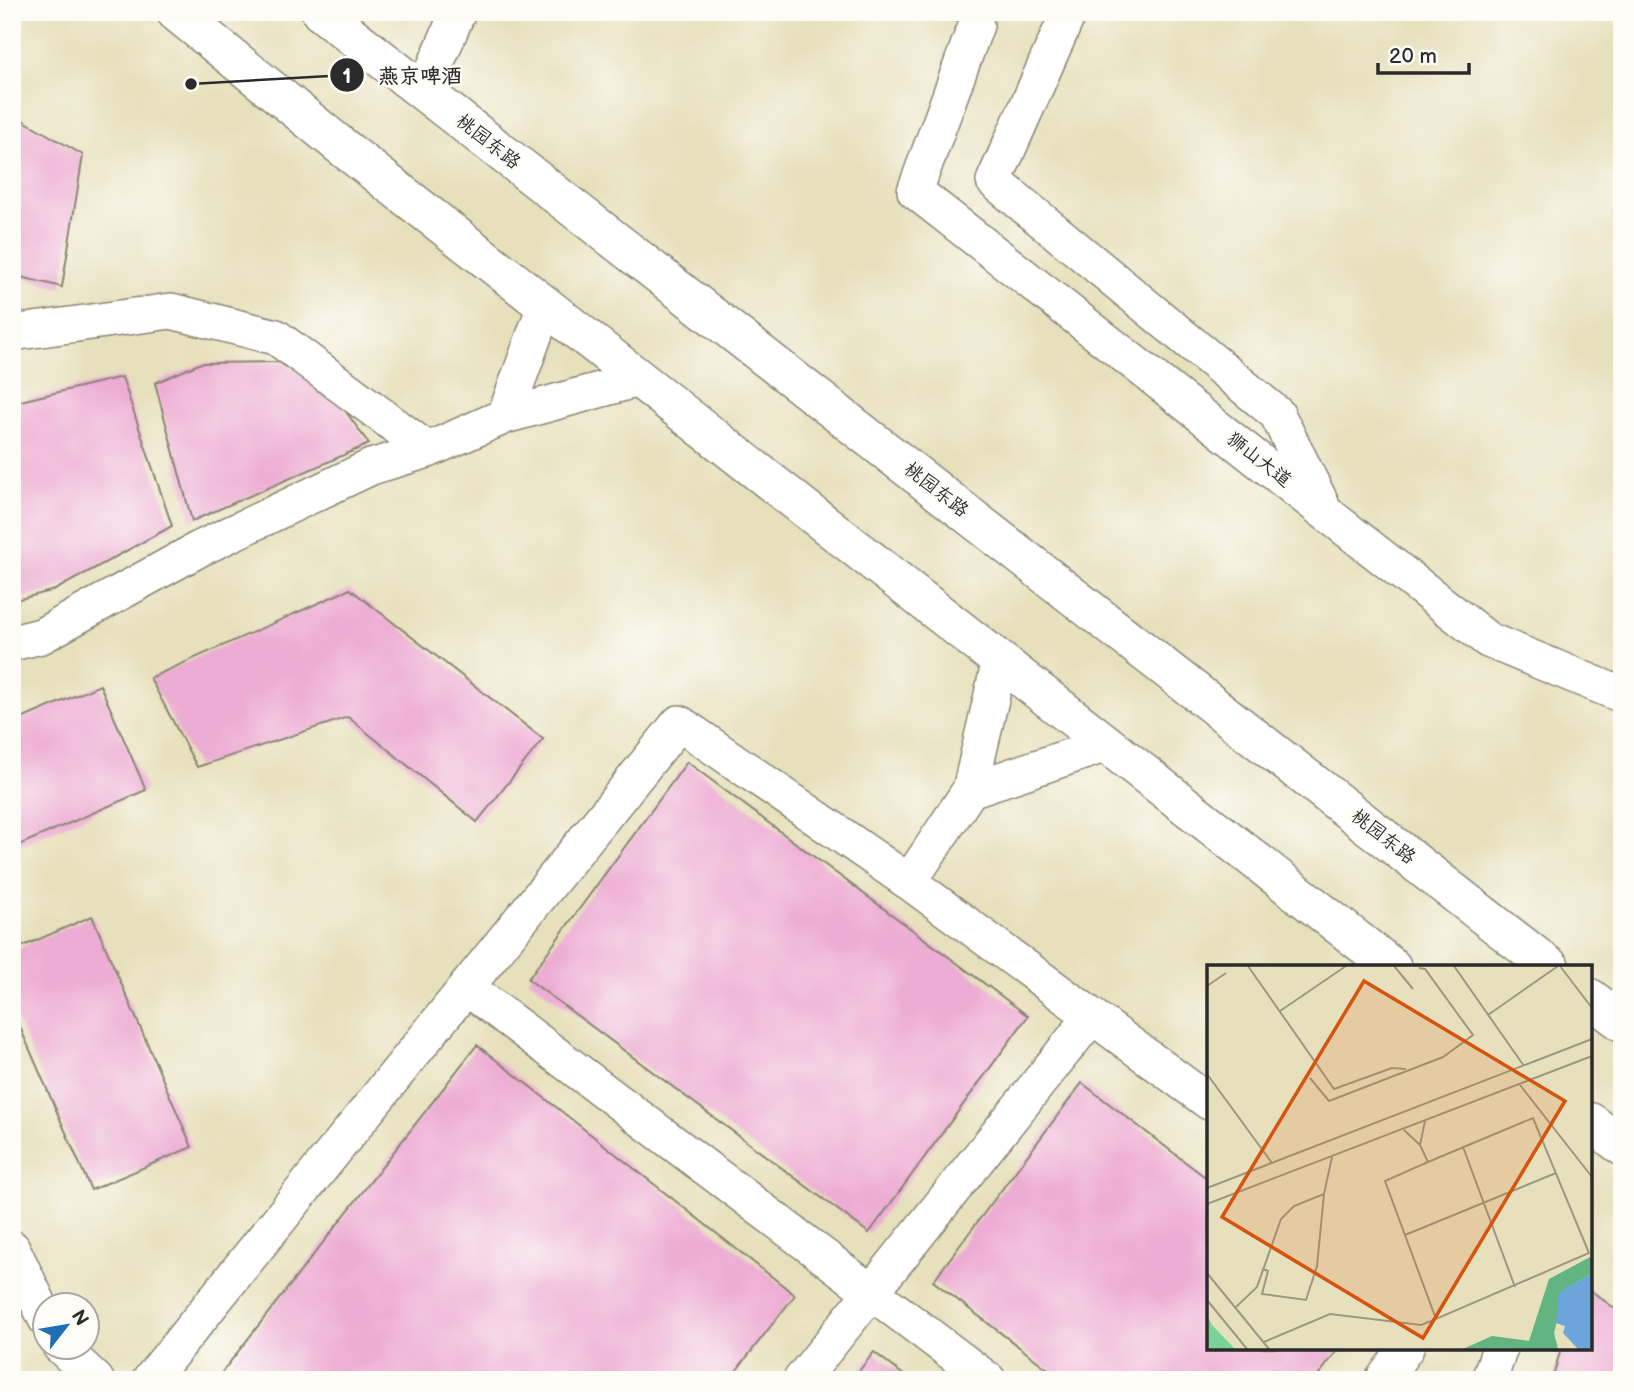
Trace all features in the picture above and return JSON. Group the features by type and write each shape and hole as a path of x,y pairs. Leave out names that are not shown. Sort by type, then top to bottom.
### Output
{"main road":[{"path":"176,12 341,146 1389,965"},
{"name":"桃园东路","path":"321,12 1547,965"},
{"path":"1592,1000 1622,1022"},
{"path":"1592,1124 1622,1146"}],"street":[{"path":"424,92 458,12"},
{"path":"1069,12 994,181 1277,414 1326,512"},
{"name":"狮山大道","path":"976,25 915,191 1489,640 1622,695"},
{"path":"505,416 545,306"},
{"path":"12,333 171,311 276,337 428,450"},
{"path":"12,643 40,636 199,549 371,467 428,450 505,416 639,379"},
{"path":"909,882 970,790 1000,660"},
{"path":"150,1380 679,723 909,882 1207,1101"},
{"path":"970,790 1107,744"},
{"path":"466,988 988,1380"},
{"path":"802,1380 1092,1016"},
{"path":"12,1248 32,1290"},
{"path":"1383,1380 1405,1350"},
{"path":"1489,1380 1499,1350"},
{"path":"75,1360 96,1380"}],"building":[{"path":"12,114 83,155 62,287 12,275"},
{"path":"283,362 339,402 369,444 192,521 155,383 201,363"},
{"path":"122,377 172,526 55,590 12,601 12,403"},
{"path":"350,589 543,739 477,822 348,717 197,767 150,678"},
{"path":"100,685 146,790 12,848 12,723"},
{"path":"687,762 1028,1016 869,1233 528,979"},
{"path":"92,916 192,1147 91,1190 12,1009 12,951"},
{"path":"477,1045 795,1295 729,1380 216,1380"},
{"path":"1082,1083 1207,1178 1207,1350 1338,1350 1315,1380 1062,1380 933,1281"},
{"path":"1592,1292 1622,1314 1622,1380 1552,1380 1560,1350 1592,1350"},
{"path":"874,1352 910,1380 852,1380"}],"place":[{"name":"燕京啤酒","path":"191,84"}]}
